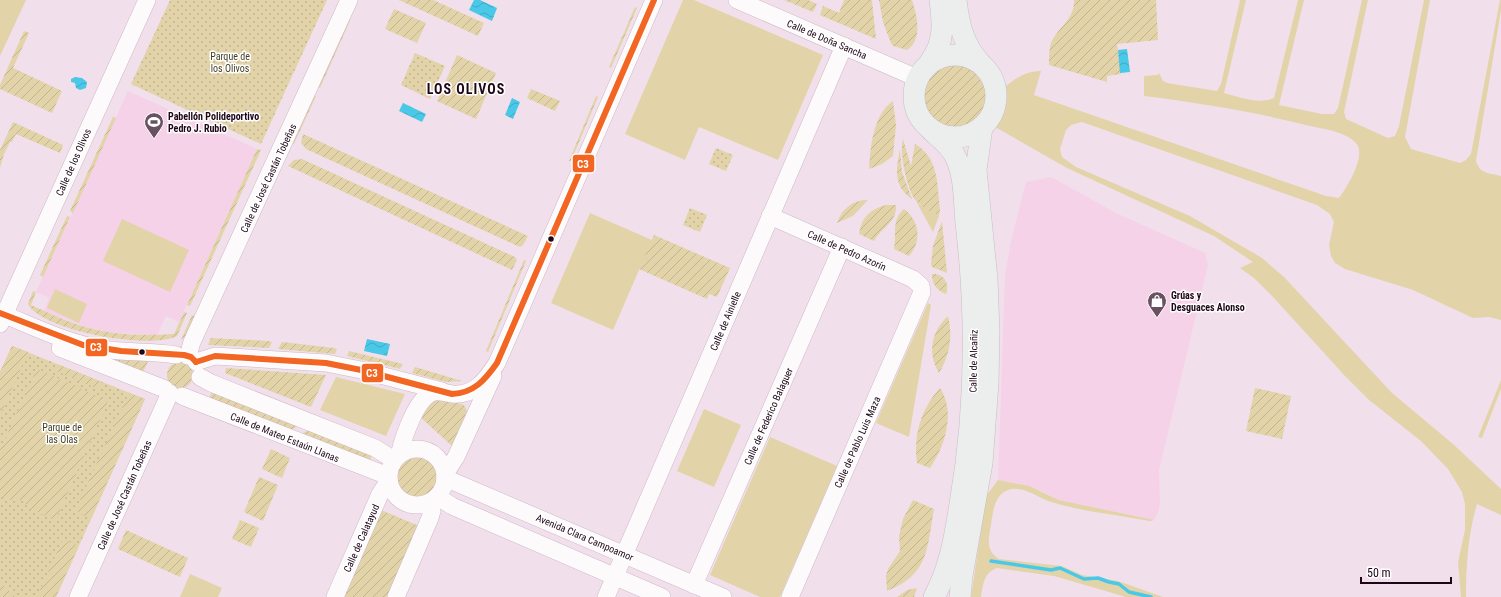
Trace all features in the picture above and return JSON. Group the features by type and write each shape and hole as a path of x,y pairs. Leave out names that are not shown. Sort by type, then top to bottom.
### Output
{"main road":[{"path":"940,0 943,33 939,49 917,78 913,94 914,103 920,119 932,131 954,137 969,135 982,127 993,110 996,94 992,77 964,39 958,20 956,0"},
{"path":"930,62 938,58 956,54 973,58 981,63"},
{"name":"Calle de Alcañiz","path":"960,597 964,564 978,489 987,410 988,305 976,170 982,127"},
{"name":"Calle de Alcañiz","path":"932,131 952,150 960,171 970,254 974,332 971,409 963,486 949,561 945,574 934,597"}],"street":[{"name":"Calle de los Olivos","path":"1,320 147,0"},
{"name":"Calle de José Castán Tobeñas","path":"190,362 192,342 349,0"},
{"path":"445,476 456,457 476,411 489,388 497,362 654,0"},
{"name":"Calle de Doña Sancha","path":"737,0 917,78"},
{"name":"Calle de Ainielle","path":"606,597 844,46"},
{"name":"Calle de Pedro Azorín","path":"770,216 913,279 921,286"},
{"name":"Calle de Federico Balaguer","path":"694,585 842,248"},
{"name":"Calle de Pablo Luis Maza","path":"790,597 918,304 922,292 921,286"},
{"path":"1,320 84,345 190,362 211,383 397,458"},
{"name":"Calle de Mateo Estaún Llanas","path":"1,320 172,393 389,478"},
{"path":"190,362 195,388 172,393 161,382 161,373 165,362 190,362 215,356 314,362 349,367 452,394"},
{"path":"497,362 488,376 477,388 461,394 433,392 424,398 419,405 402,443 389,478 391,488 401,501 416,506 434,499 662,597"},
{"path":"408,382 417,389 420,399 419,405"},
{"name":"Calle de José Castán Tobeñas","path":"78,597 172,393"},
{"path":"396,597 430,518 434,499 444,485 445,476 440,460 428,451 413,449 397,458"},
{"name":"Avenida Clara Campoamor","path":"445,476 724,597"},
{"name":"Calle de Calatayud","path":"335,597 380,494 389,478"}],"shaded area":[{"path":"128,91 257,149 179,322 166,316 157,335 106,332 82,326 44,311 49,298 36,292"},
{"path":"1051,177 1116,213 1205,253 1208,265 1159,470 1160,503 1158,513 1154,520 1059,500 1044,492 1017,483 998,480 1005,276 1011,241 1026,182"}],"green space":[{"path":"0,0 26,0 0,56"},
{"name":"Parque de los Olivos","path":"170,0 327,0 261,144 131,84"},
{"path":"399,0 433,0 484,23 478,36"},
{"path":"683,0 694,0 823,55 778,160 699,127 685,160 625,134"},
{"path":"784,0 808,0 817,4 813,12"},
{"path":"844,0 872,0 876,39 820,15 823,6 839,13"},
{"path":"879,0 912,0 916,13 917,34 912,46 907,50 893,46 891,43 883,22"},
{"path":"1074,0 1156,0 1158,40 1117,44 1121,74 1107,76 1107,82 1049,65 1049,51 1051,43 1069,18 1074,7"},
{"path":"1240,0 1246,0 1224,93 1256,101 1274,98 1298,0 1304,0 1279,105 1322,114 1334,114 1338,108 1362,0 1368,0 1344,112 1346,119 1388,138 1395,136 1399,126 1424,0 1430,0 1405,137 1411,149 1460,163 1466,160 1471,154 1501,0 1501,10 1476,161 1483,171 1501,176 1501,320 1489,317 1473,318 1413,290 1345,269 1335,263 1331,256 1329,245 1334,222 1330,214 1317,205 1082,122 1071,125 1066,130 1060,149 1062,157 1076,167 1190,216 1262,258 1284,277 1392,393 1453,444 1501,489 1501,515 1477,504 1471,527 1468,550 1466,597 1461,597 1458,562 1465,530 1465,504 1462,492 1448,469 1421,441 1369,400 1273,297 1254,278 1240,268 1253,262 1214,236 1067,168 995,127 1005,108 1007,97 1006,86 1022,75 1041,71 1034,95 1326,196 1339,198 1347,186 1358,163 1359,148 1352,139 1347,136 1269,116 1144,96 1144,76 1158,75 1159,73 1163,81 1167,83 1217,91 1221,84"},
{"path":"635,7 637,8 611,68 609,67"},
{"path":"394,9 426,23 417,43 385,29"},
{"path":"348,20 350,21 320,88 318,87"},
{"path":"24,31 29,33 13,68 62,91 52,113 0,89 0,85"},
{"path":"415,53 445,66 430,99 401,85"},
{"path":"457,55 496,73 476,119 437,101"},
{"path":"948,62 962,62 974,68 983,77 989,89 987,109 979,120 968,128 962,130 948,130 942,128 931,120 923,109 921,103 921,89 923,83 931,72 942,64"},
{"path":"531,89 560,101 555,111 527,98"},
{"path":"314,95 316,96 294,144 292,144"},
{"path":"596,96 598,97 571,161 569,161"},
{"path":"893,101 896,125 893,156 882,164 869,169 870,152 877,123 886,107"},
{"path":"113,117 116,118 73,213 70,211"},
{"path":"13,122 63,145 60,153 16,134 4,154 0,168 0,150"},
{"path":"303,134 528,236 523,245 520,247 306,149 301,143"},
{"path":"903,139 911,166 915,144 923,150 933,164 937,181 940,209 939,216 922,206 913,197 907,181 903,162"},
{"path":"716,148 733,155 726,171 709,164"},
{"path":"257,149 261,150 190,306 187,305"},
{"path":"900,149 902,172 912,199 902,189 897,177"},
{"path":"302,159 515,257 517,260 512,270 288,166 294,160"},
{"path":"868,200 853,216 837,223 845,209 853,203"},
{"path":"917,203 939,216 933,232"},
{"path":"886,205 896,205 896,211 892,221 874,241 859,234 862,223 867,215 875,209"},
{"path":"690,208 707,215 700,232 683,225"},
{"path":"904,209 913,219 917,232 916,244 909,256 894,249 897,218"},
{"path":"590,213 652,240 613,330 551,303"},
{"path":"67,216 70,217 43,277 40,275"},
{"path":"122,219 189,250 170,292 103,261"},
{"path":"942,221 947,273 932,267 931,264 933,246"},
{"path":"654,235 730,268 717,297 709,294 707,299 639,269"},
{"path":"524,260 526,261 488,352 486,351"},
{"path":"932,274 943,277 947,287 946,294 935,286"},
{"path":"55,289 87,304 79,323 47,308"},
{"path":"33,291 36,292 31,305 76,324 116,333 139,335 174,334 184,312 187,313 177,336 163,340 144,341 122,339 74,330 37,314 28,304"},
{"path":"928,303 931,305 909,437 876,423"},
{"path":"192,315 200,319 181,340"},
{"path":"948,316 950,323 950,345 946,359 939,373 933,358 933,343 938,329"},
{"path":"22,326 150,357 141,377"},
{"path":"211,338 272,342 269,348 208,345"},
{"path":"282,342 337,349 335,354 278,349"},
{"name":"Parque de las Olas","path":"12,346 145,399 56,597 0,597 0,372"},
{"path":"12,346 28,352 0,415 0,372"},
{"path":"349,351 403,364 400,369 347,356"},
{"path":"180,362 189,366 193,375 189,384 180,388 171,384 167,375 171,366"},
{"path":"57,364 102,382 98,389 54,370"},
{"path":"415,367 462,381 446,382 412,373"},
{"path":"226,368 326,375 311,407 225,373"},
{"path":"40,370 106,400 107,404 57,517 54,520 29,508 22,500 11,500 0,496 0,450 35,373"},
{"path":"336,377 405,394 386,436 320,410"},
{"path":"1501,380 1501,389 1482,438 1478,437"},
{"path":"213,388 302,424 285,433 208,402"},
{"path":"940,388 945,397 947,408 947,429 940,450 930,468 917,463 916,442 923,414 933,396"},
{"path":"1255,388 1291,396 1282,439 1246,431"},
{"path":"129,393 145,399 91,519 75,511"},
{"path":"439,397 464,405 467,411 452,446 420,417 428,400"},
{"path":"704,409 741,425 714,487 677,471"},
{"path":"313,428 373,452 368,466 301,434"},
{"path":"770,437 837,466 780,597 760,597 710,575"},
{"path":"271,449 290,458 282,478 262,469"},
{"path":"417,456 432,462 438,477 432,492 417,498 402,492 396,477 402,462"},
{"path":"259,477 278,485 263,521 244,512"},
{"path":"998,480 1029,486 1059,500 1154,520 1150,521 1072,508 1048,501 1023,490 1008,490 999,497 996,502 989,535 990,550 999,559 1062,566 1082,575 1118,581 1163,597 1126,597 1054,576 997,568 987,576 981,597 971,597 986,496"},
{"path":"913,500 934,509 930,536 924,559 911,577 887,591 886,576 888,569 900,551 899,536 903,519"},
{"path":"381,510 419,526 388,597 343,597"},
{"path":"240,520 259,528 251,547 232,539"},
{"path":"126,530 188,558 180,577 118,549"},
{"path":"63,539 79,546 56,597 37,597"},
{"path":"190,574 222,588 218,597 180,597"},
{"path":"0,583 16,597 0,597"},
{"path":"917,588 914,597 897,597 907,590"}],"water":[{"path":"474,0 480,0 497,8 492,21 469,10"},
{"path":"1127,49 1130,72 1120,73 1118,50"},
{"path":"75,77 82,78 87,82 86,88 80,90 76,88 75,83 71,82 71,79"},
{"path":"512,98 520,102 513,119 505,115"},
{"path":"403,103 426,114 422,122 399,111"},
{"path":"367,339 390,344 387,356 364,351"}],"waterway":[{"path":"991,561 1051,570 1060,568 1084,579 1098,578 1119,584 1129,592 1151,597"}],"transit line":[{"name":"C3","path":"196,362 215,356 326,363 361,370 452,394 460,393 473,388 488,375 497,363 654,0"},
{"name":"C3","path":"0,313 83,345 121,351 184,355 191,357 196,362"}],"place":[{"name":"Pabellón Polideportivo Pedro J. Rubio","path":"154,139"},
{"name":"Grúas y Desguaces Alonso","path":"1157,318"}],"district":[{"name":"LOS OLIVOS","path":"466,89"}]}
